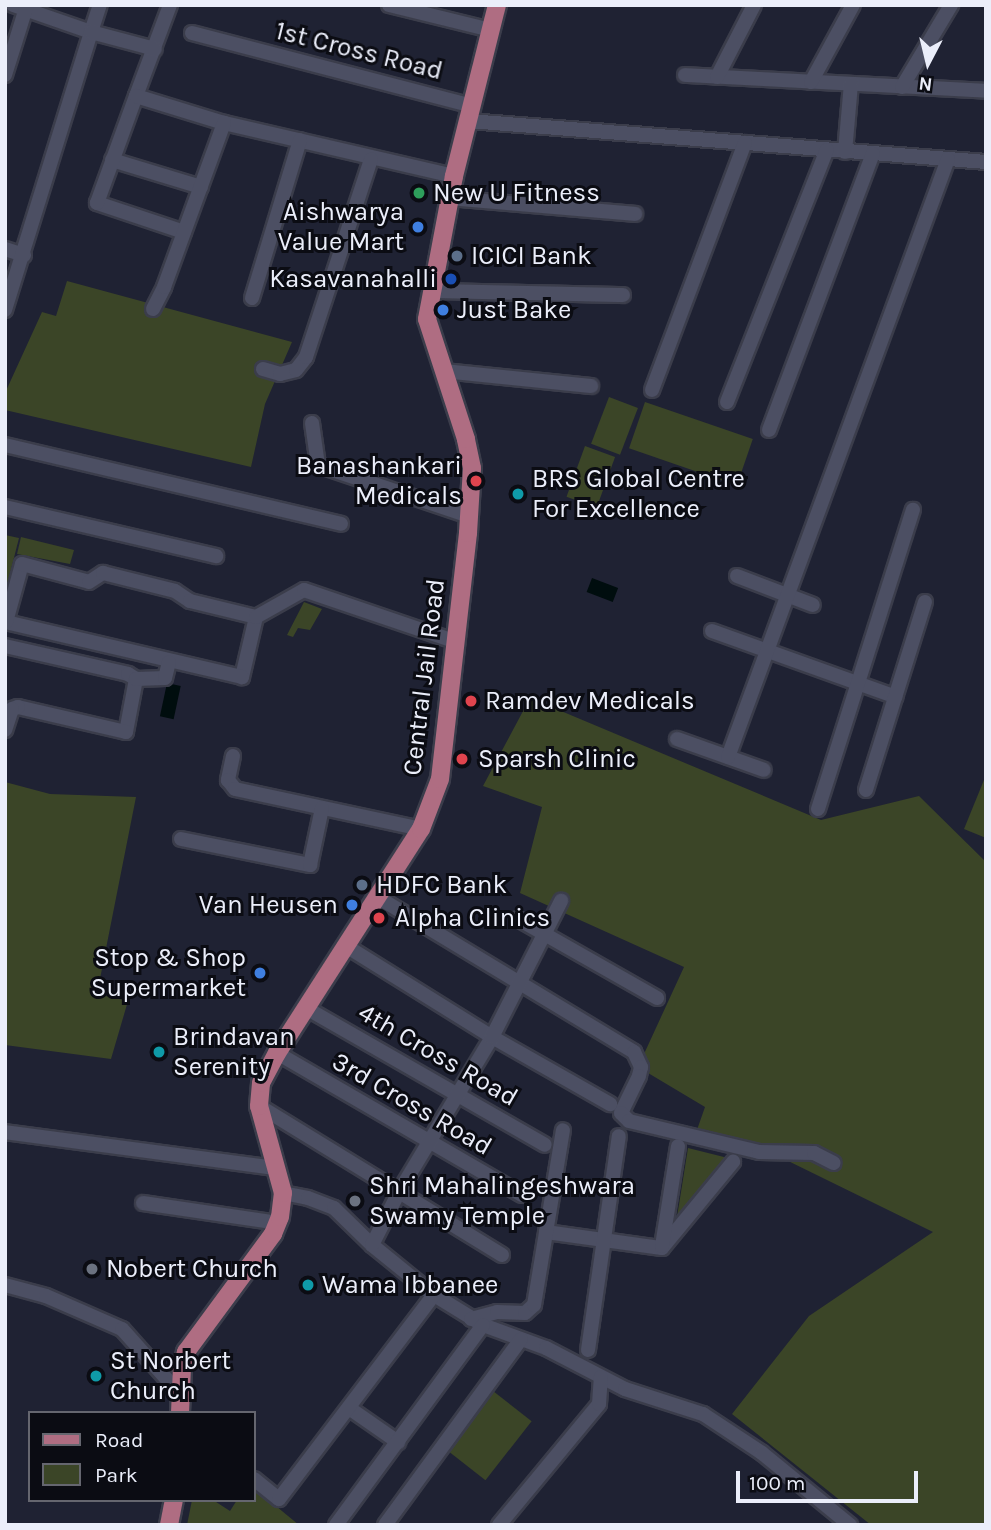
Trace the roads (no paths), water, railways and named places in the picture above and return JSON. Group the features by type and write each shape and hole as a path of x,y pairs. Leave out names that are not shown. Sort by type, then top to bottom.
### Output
{"main road":[{"name":"Central Jail Road","path":"180,1411 186,1352 273,1234 278,1223 283,1194 260,1106 261,1083 277,1053 421,829 440,779 472,468 427,319 454,176 497,5"},
{"path":"169,1525 174,1502"}],"street":[{"path":"5,310 100,5"},
{"path":"170,5 97,203 184,232"},
{"path":"389,5 491,30"},
{"path":"717,77 754,5"},
{"path":"811,82 853,5"},
{"path":"902,86 951,5"},
{"path":"5,75 22,7 91,32 155,49"},
{"name":"1st Cross Road","path":"192,33 471,113 745,143 982,162"},
{"path":"685,75 986,91"},
{"path":"845,152 851,84"},
{"path":"136,96 224,123 454,176"},
{"path":"153,309 224,123"},
{"path":"252,298 300,140"},
{"path":"652,390 745,143"},
{"path":"982,162 986,148"},
{"path":"727,402 827,150"},
{"path":"769,430 873,154"},
{"path":"264,369 280,374 296,370 306,357 371,159"},
{"path":"728,757 948,159"},
{"path":"111,160 201,187"},
{"path":"450,198 635,214"},
{"path":"5,249 24,255"},
{"path":"432,292 623,295"},
{"path":"443,370 591,386"},
{"path":"312,423 318,465 469,516"},
{"path":"5,445 341,524"},
{"path":"5,507 216,556"},
{"path":"818,809 913,510"},
{"path":"256,617 242,677 6,622 22,564 89,582 103,573 175,591 190,601 256,617 304,590 454,641"},
{"path":"737,576 813,605"},
{"path":"866,790 925,602"},
{"path":"712,631 896,697"},
{"path":"5,646 128,674 136,679 165,678 169,662"},
{"path":"5,730 12,709 18,707 126,732 136,679"},
{"path":"677,739 764,770"},
{"path":"233,756 228,780 235,789 421,829"},
{"path":"181,839 310,864 323,808"},
{"path":"379,898 634,1052 641,1067 621,1113 629,1121 759,1152 814,1153 834,1163"},
{"path":"372,1245 399,1192 492,1037 517,982 561,901"},
{"path":"518,919 657,998"},
{"path":"346,946 492,1037 610,1104"},
{"name":"4th Cross Road","path":"306,1009 545,1145"},
{"name":"3rd Cross Road","path":"277,1053 522,1195"},
{"path":"260,1106 502,1255"},
{"path":"336,1525 398,1442 477,1322 497,1312 525,1313 534,1305 563,1130"},
{"path":"5,1132 276,1168"},
{"path":"588,1350 619,1136"},
{"path":"662,1248 678,1146"},
{"path":"662,1248 733,1162"},
{"path":"283,1194 308,1198 334,1208 372,1245 434,1295 477,1322 546,1348 601,1377 666,1404 704,1414 762,1453 850,1525"},
{"path":"143,1203 278,1223"},
{"path":"546,1232 662,1248"},
{"path":"5,1285 46,1296 122,1329 180,1394"},
{"path":"256,1481 279,1499 434,1295"},
{"path":"385,1525 521,1339"},
{"path":"499,1525 599,1405 601,1377"},
{"path":"349,1408 398,1442"}],"place":[{"name":"New U Fitness","path":"419,193"},
{"name":"Aishwarya Value Mart","path":"418,227"},
{"name":"ICICI Bank","path":"457,256"},
{"name":"Kasavanahalli","path":"451,279"},
{"name":"Just Bake","path":"443,310"},
{"name":"Banashankari Medicals","path":"476,481"},
{"name":"BRS Global Centre For Excellence","path":"518,494"},
{"name":"Ramdev Medicals","path":"471,701"},
{"name":"Sparsh Clinic","path":"462,759"},
{"name":"HDFC Bank","path":"362,885"},
{"name":"Van Heusen","path":"352,905"},
{"name":"Alpha Clinics","path":"379,918"},
{"name":"Stop & Shop Supermarket","path":"260,973"},
{"name":"Brindavan Serenity","path":"159,1052"},
{"name":"Shri Mahalingeshwara Swamy Temple","path":"355,1201"},
{"name":"Nobert Church","path":"92,1269"},
{"name":"Wama Ibbanee","path":"308,1285"},
{"name":"St Norbert Church","path":"96,1376"}]}
